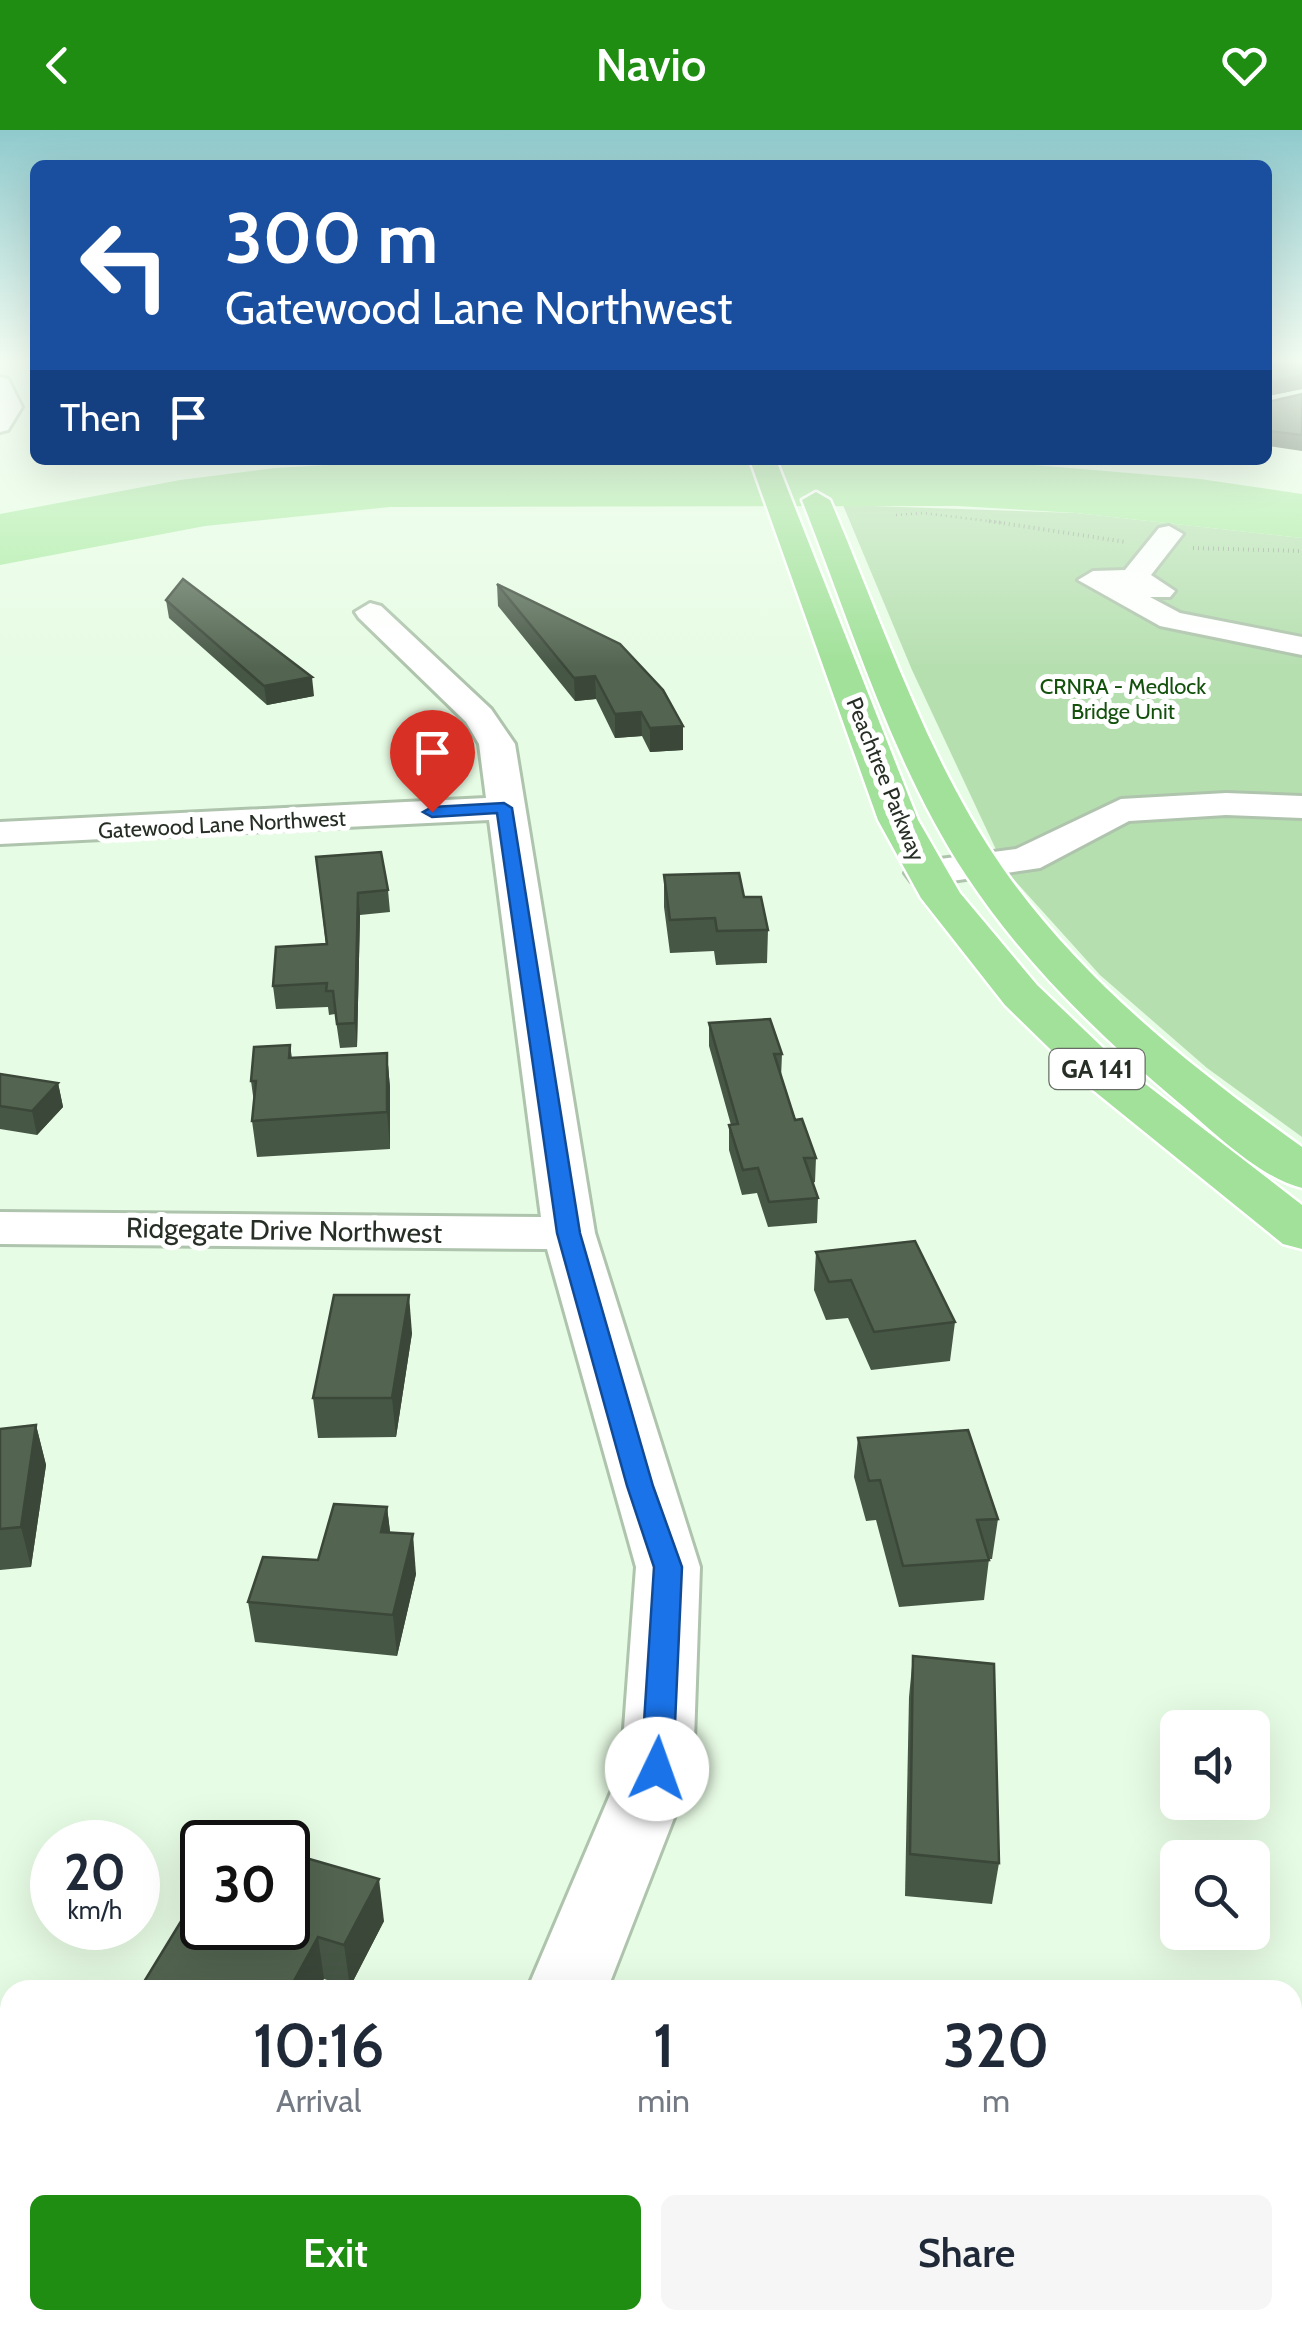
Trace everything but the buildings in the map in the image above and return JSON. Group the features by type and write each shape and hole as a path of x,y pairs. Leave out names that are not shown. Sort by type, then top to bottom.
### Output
{"highway":[{"name":"Peachtree Parkway","path":"766,465 892,804 925,873 989,958 1061,1036 1161,1124 1302,1232"},
{"name":"Peachtree Parkway","path":"807,478 930,774 982,868 1034,936 1105,1012 1188,1084 1302,1172"}],"street":[{"path":"1117,550 1160,545 1156,592 1182,623 1302,646"},
{"path":"370,612 479,716 497,744 569,1233 640,1486 668,1567 657,1769 571,1980"},
{"path":"925,873 1026,860 1121,810 1210,804 1302,807"},
{"name":"Gatewood Lane Northwest","path":"0,833 176,828 504,808"},
{"name":"Ridgegate Drive Northwest","path":"0,1228 569,1233"}],"path":[{"path":"896,515 923,512 1160,545 1302,551"}],"green space":[{"name":"CRNRA - Medlock Bridge Unit","path":"843,505 1076,513 1302,538 1302,1137 1207,1068 1100,975 1006,871 912,670"}],"shaded area":[{"path":"1033,465 1200,479 1302,494 1302,538 1076,513 957,506 390,507 205,526 0,565 0,514 180,480 275,468"}],"route":[{"path":"432,812 504,808 569,1233 640,1486 668,1567 657,1769"}]}
